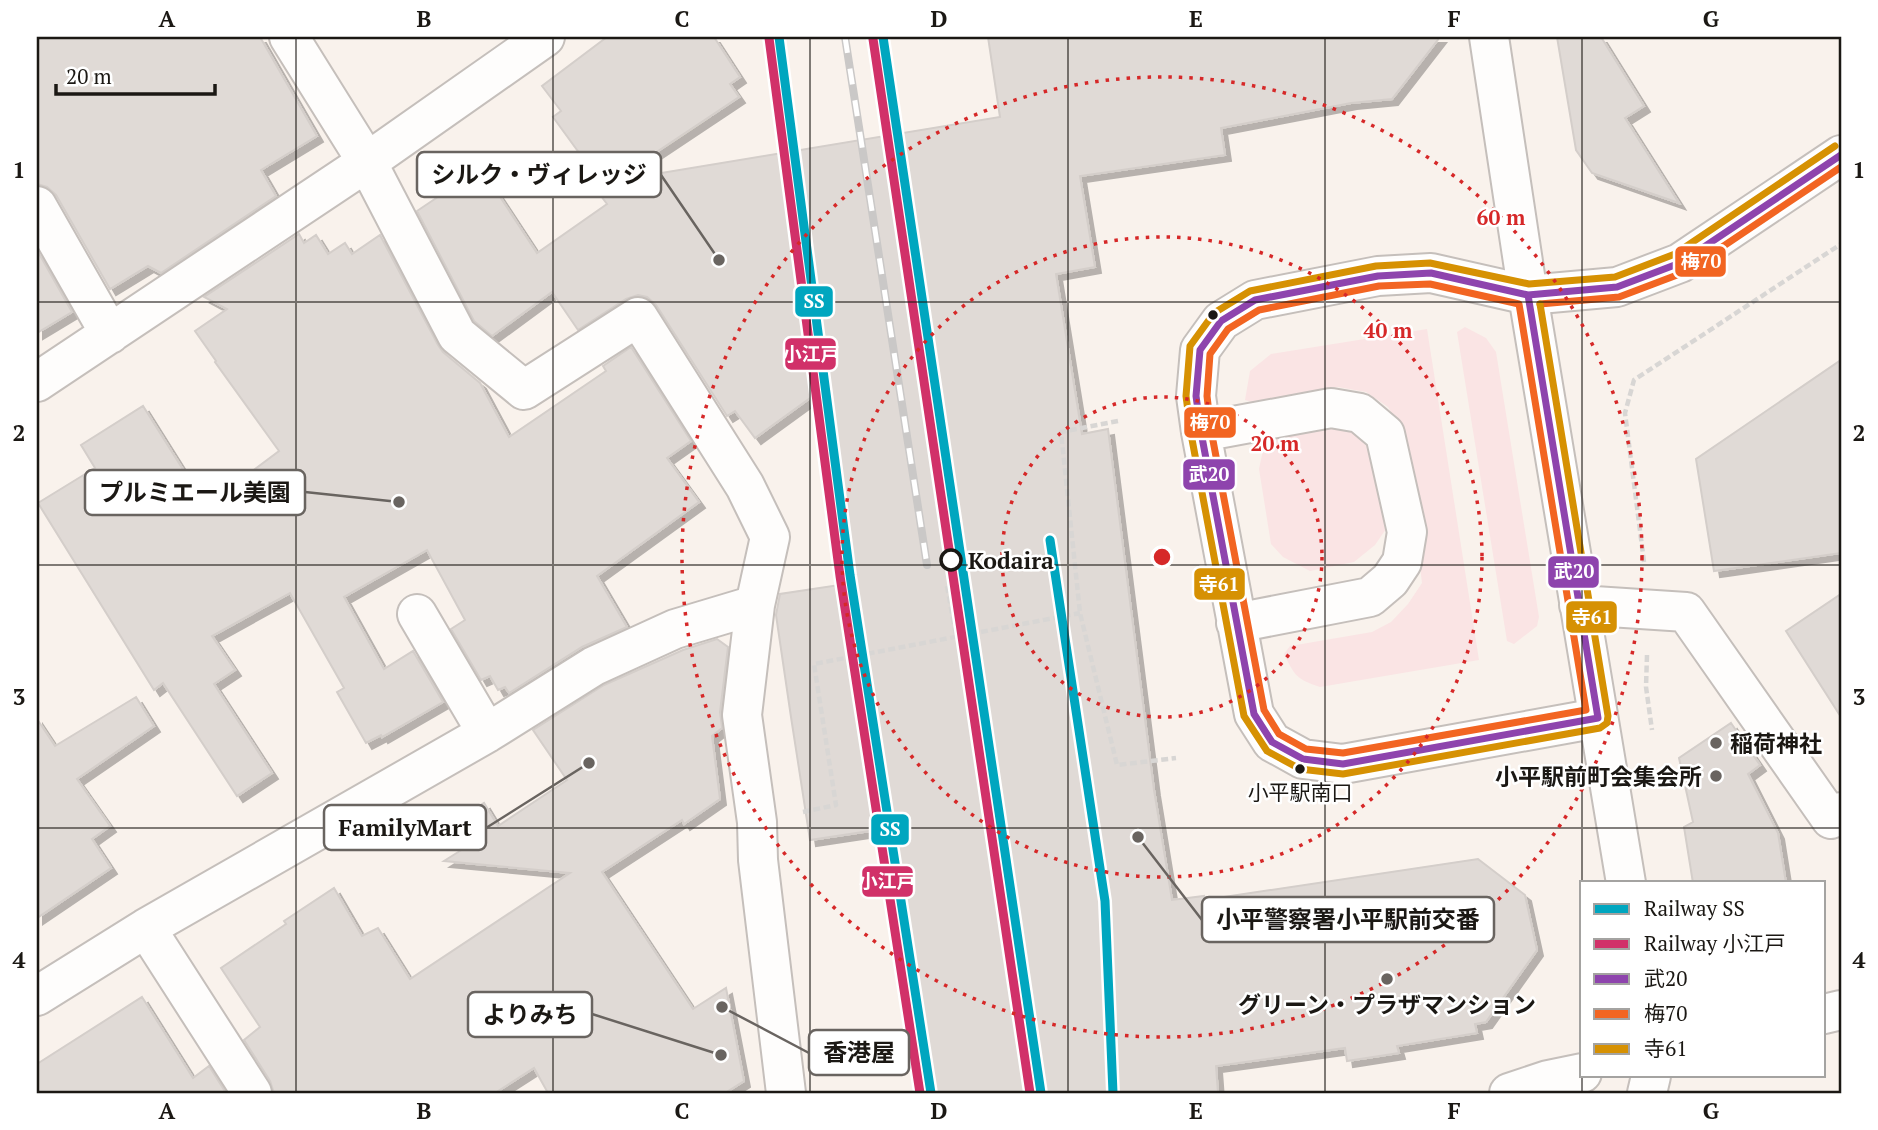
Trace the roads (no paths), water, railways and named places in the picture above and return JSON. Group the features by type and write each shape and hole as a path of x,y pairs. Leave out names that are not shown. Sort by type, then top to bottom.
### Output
{"street":[{"path":"289,37 367,162 457,335 524,390 638,317 745,486 770,537 755,605 742,715 757,822 758,860 786,1093"},
{"path":"37,382 367,162 545,37"},
{"path":"1489,37 1528,295 1626,881"},
{"path":"1598,718 1343,764 1303,759 1272,742 1254,714 1236,623 1196,396 1200,350 1221,321 1255,300 1378,276 1431,273 1528,295 1617,287 1680,263 1841,155"},
{"path":"37,206 110,334"},
{"path":"1201,432 1331,408 1360,413 1384,434 1406,532 1402,562 1390,580 1370,597 1236,623"},
{"path":"37,996 146,928 487,733 594,666 675,629 755,605"},
{"path":"1579,605 1686,612 1831,819 1841,812"},
{"path":"417,614 487,733"},
{"path":"146,928 252,1093"},
{"path":"1509,1093 1548,1080 1580,1073"}],"railway":[{"path":"845,37 927,565"}],"rail line":[{"name":"SS","path":"779,37 850,575 931,1093"},
{"name":"SS","path":"883,37 1041,1093"},
{"name":"小江戸","path":"769,38 840,576 920,1093"},
{"name":"小江戸","path":"873,39 1030,1093"},
{"name":"SS","path":"1050,540 1105,901 1113,1093"}],"place":[{"name":"シルク・ヴィレッジ","path":"719,260"},
{"name":"プルミエール美園","path":"399,502"},
{"name":"Kodaira","path":"951,560"},
{"name":"稲荷神社","path":"1716,743"},
{"name":"FamilyMart","path":"589,763"},
{"name":"小平駅南口","path":"1300,769"},
{"name":"小平駅前町会集会所","path":"1716,776"},
{"name":"小平警察署小平駅前交番","path":"1138,837"},
{"name":"グリーン・プラザマンション","path":"1387,979"},
{"name":"香港屋","path":"722,1007"},
{"name":"よりみち","path":"721,1055"}]}
